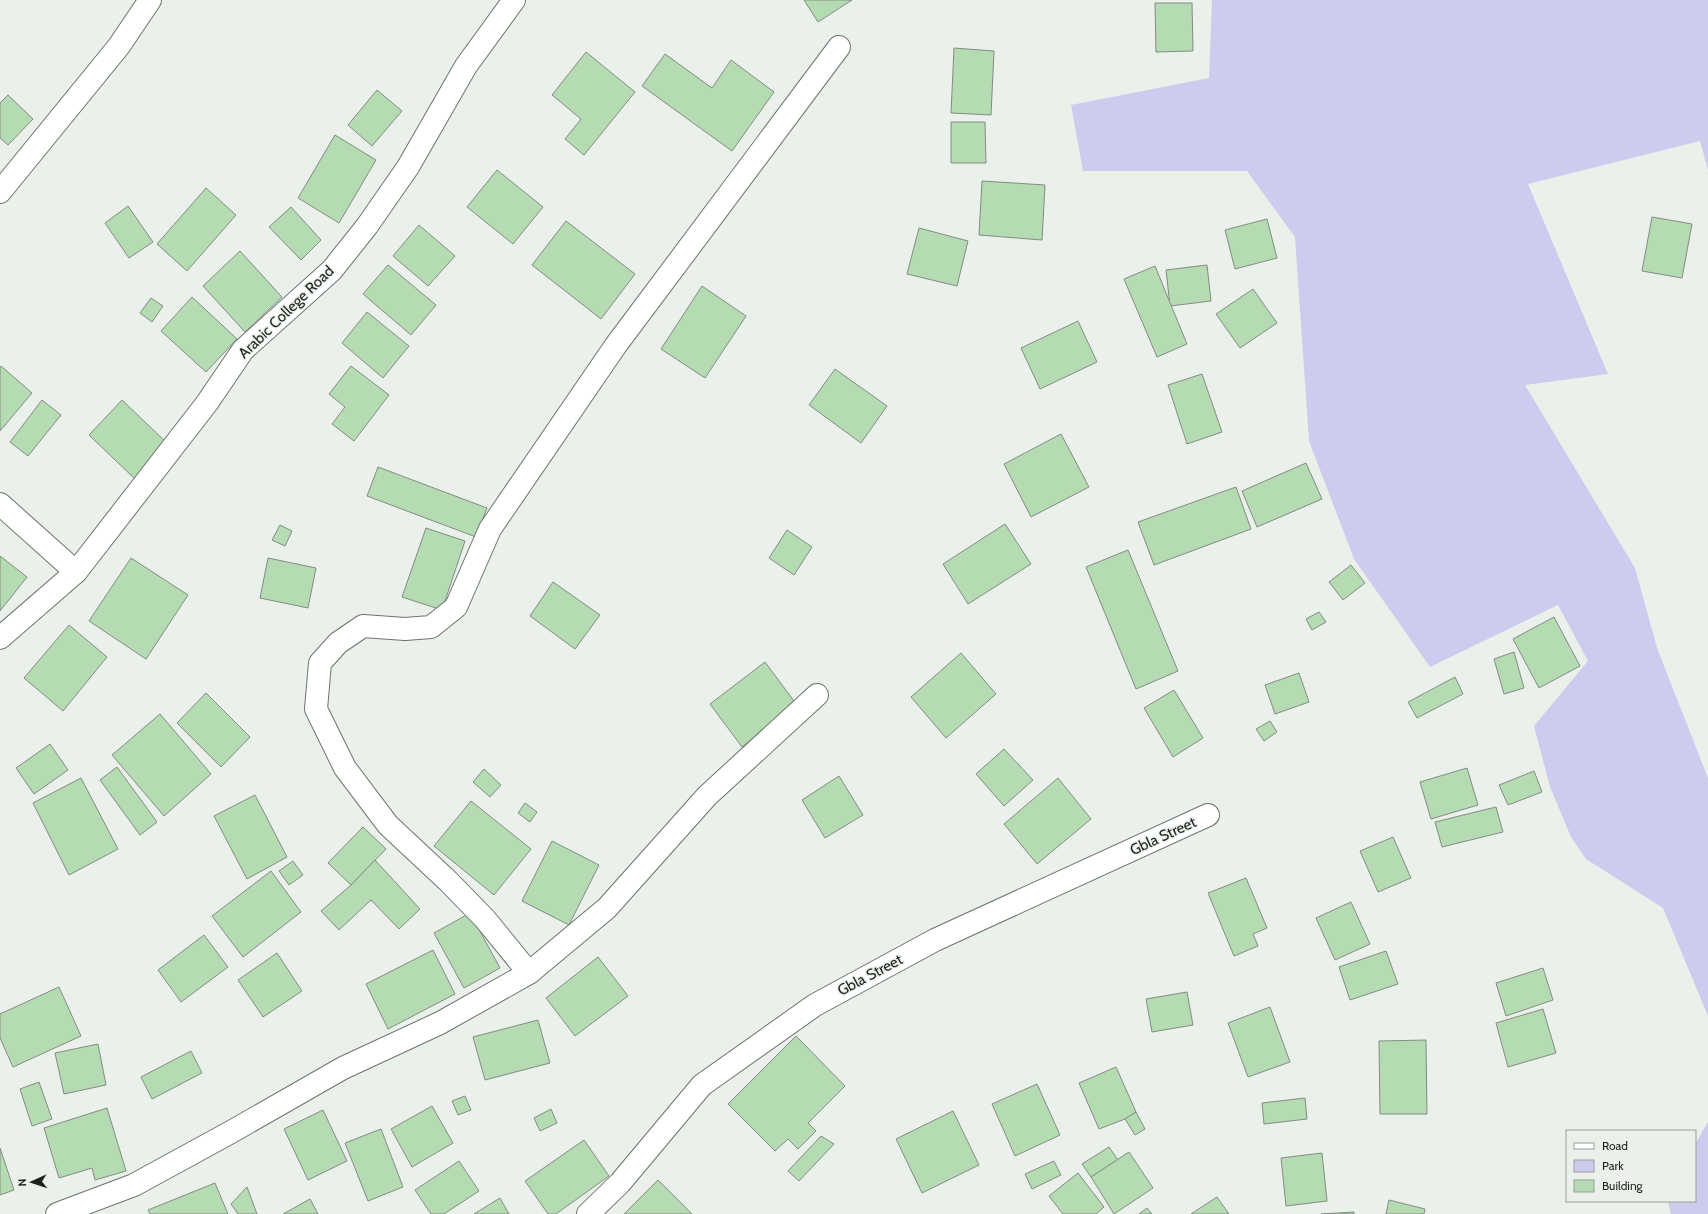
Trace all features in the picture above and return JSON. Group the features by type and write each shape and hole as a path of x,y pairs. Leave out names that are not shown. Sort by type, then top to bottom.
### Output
{"street":[{"path":"0,192 119,46 150,0"},
{"name":"Arabic College Road","path":"0,638 76,572 207,403 243,350 332,270 367,226 408,167 466,66 514,0"},
{"path":"529,973 485,919 448,881 388,825 345,768 316,709 320,663 338,643 363,626 405,629 431,627 456,607 490,529 611,351 839,47"},
{"path":"0,504 76,572"},
{"path":"57,1214 134,1185 343,1068 440,1023 529,973 607,908 707,796 817,695"},
{"name":"Gbla Street","path":"588,1214 620,1183 702,1085 815,1005 935,940 1208,815"}],"green space":[{"path":"1212,0 1708,0 1708,170 1700,141 1528,184 1608,374 1525,385 1635,568 1657,648 1708,778 1708,1016 1663,908 1586,859 1571,837 1550,787 1534,726 1588,661 1558,605 1430,667 1354,559 1309,441 1295,237 1247,171 1083,171 1071,105 1209,78"},
{"path":"1708,1122 1708,1214 1671,1214 1668,1202 1696,1202 1696,1142"}],"building":[{"path":"804,0 852,0 818,22"},
{"path":"1155,3 1192,3 1193,51 1156,52"},
{"path":"954,48 994,51 991,115 951,113"},
{"path":"586,52 635,92 584,155 565,139 581,119 552,95"},
{"path":"665,54 712,88 731,60 774,92 732,151 642,86"},
{"path":"377,90 402,111 372,146 348,125"},
{"path":"8,95 33,119 8,145 0,138 0,103"},
{"path":"951,122 985,122 986,163 951,163"},
{"path":"335,135 376,160 339,223 298,198"},
{"path":"497,170 543,207 513,244 467,207"},
{"path":"982,181 1045,185 1042,240 979,235"},
{"path":"206,188 236,215 187,271 157,244"},
{"path":"128,206 153,242 129,258 105,223"},
{"path":"291,207 321,240 301,260 269,227"},
{"path":"1652,217 1692,224 1682,278 1642,271"},
{"path":"1267,219 1277,258 1235,269 1225,230"},
{"path":"566,221 635,274 601,319 532,265"},
{"path":"419,225 455,256 428,286 393,256"},
{"path":"919,228 968,241 957,286 907,274"},
{"path":"240,251 282,297 245,332 203,286"},
{"path":"388,265 436,305 411,335 363,294"},
{"path":"1207,265 1211,301 1170,306 1166,270"},
{"path":"1155,266 1187,344 1157,357 1124,279"},
{"path":"702,286 746,316 705,378 661,349"},
{"path":"1253,289 1277,323 1240,348 1216,314"},
{"path":"192,297 237,339 206,372 161,331"},
{"path":"151,298 163,306 152,322 140,313"},
{"path":"367,312 409,346 383,378 342,343"},
{"path":"1078,321 1097,362 1040,389 1021,348"},
{"path":"1,366 32,393 0,431 0,368"},
{"path":"351,366 389,395 354,441 332,424 345,407 329,394"},
{"path":"835,369 887,406 861,443 809,405"},
{"path":"1202,374 1222,432 1187,444 1168,385"},
{"path":"42,400 61,415 28,456 10,442"},
{"path":"122,400 169,445 136,480 89,435"},
{"path":"1061,434 1089,487 1031,517 1004,464"},
{"path":"1306,463 1322,499 1257,527 1242,491"},
{"path":"378,467 487,508 476,537 367,496"},
{"path":"1236,487 1251,529 1154,565 1138,522"},
{"path":"1005,524 1031,564 968,604 943,564"},
{"path":"280,525 292,531 285,546 272,540"},
{"path":"426,528 465,541 442,610 402,597"},
{"path":"787,530 812,547 794,575 769,558"},
{"path":"1128,550 1178,671 1136,689 1086,567"},
{"path":"0,556 27,577 0,611"},
{"path":"131,558 188,595 146,659 89,621"},
{"path":"268,558 316,568 308,608 260,598"},
{"path":"1351,565 1365,583 1343,600 1329,582"},
{"path":"553,582 600,615 575,649 530,616"},
{"path":"1319,612 1326,622 1312,630 1306,619"},
{"path":"1554,617 1580,666 1539,688 1513,639"},
{"path":"69,625 107,657 63,711 24,678"},
{"path":"1514,652 1524,688 1504,694 1494,659"},
{"path":"961,653 996,694 946,738 911,697"},
{"path":"765,662 797,705 742,747 710,704"},
{"path":"1299,673 1309,702 1275,714 1265,685"},
{"path":"1455,677 1463,694 1417,718 1408,702"},
{"path":"1174,690 1203,738 1173,757 1144,708"},
{"path":"206,693 250,737 221,767 177,723"},
{"path":"160,714 211,774 164,816 112,755"},
{"path":"1270,721 1277,732 1264,741 1256,729"},
{"path":"50,744 68,770 34,794 16,768"},
{"path":"1004,749 1033,780 1004,806 976,774"},
{"path":"117,767 157,822 140,835 100,780"},
{"path":"1467,768 1478,805 1431,819 1420,782"},
{"path":"484,769 501,785 490,797 473,782"},
{"path":"1534,771 1542,792 1508,805 1499,785"},
{"path":"839,776 863,815 825,838 802,800"},
{"path":"81,778 118,849 69,875 33,803"},
{"path":"1058,778 1091,819 1037,864 1004,824"},
{"path":"255,795 287,857 247,879 214,816"},
{"path":"471,801 531,849 494,895 434,846"},
{"path":"525,803 537,812 530,822 518,813"},
{"path":"1496,807 1503,832 1442,847 1435,822"},
{"path":"363,827 386,849 351,885 328,863"},
{"path":"1393,837 1411,878 1378,892 1360,851"},
{"path":"552,841 599,865 569,925 522,901"},
{"path":"375,860 420,909 399,929 371,900 339,930 321,911 351,885"},
{"path":"293,861 303,875 289,885 279,871"},
{"path":"271,871 301,912 243,957 212,916"},
{"path":"1246,878 1267,928 1253,934 1258,946 1234,956 1208,893"},
{"path":"1351,902 1370,944 1335,960 1316,918"},
{"path":"470,913 500,968 464,988 434,933"},
{"path":"204,935 228,967 181,1002 158,970"},
{"path":"433,950 455,994 388,1029 366,984"},
{"path":"1386,951 1398,984 1350,1000 1339,967"},
{"path":"277,953 302,991 263,1017 238,980"},
{"path":"598,957 628,996 575,1036 546,998"},
{"path":"1543,968 1553,1000 1506,1016 1496,983"},
{"path":"59,987 81,1036 13,1067 0,1038 0,1014"},
{"path":"1187,992 1193,1025 1152,1032 1146,999"},
{"path":"1270,1007 1290,1062 1248,1077 1228,1023"},
{"path":"1543,1009 1556,1053 1508,1067 1496,1023"},
{"path":"538,1020 550,1063 485,1080 473,1037"},
{"path":"796,1036 845,1086 808,1123 816,1131 798,1149 788,1139 775,1151 728,1104"},
{"path":"1426,1040 1427,1114 1380,1114 1379,1041"},
{"path":"98,1044 106,1085 64,1094 55,1053"},
{"path":"191,1051 202,1073 152,1099 141,1077"},
{"path":"1116,1067 1136,1112 1125,1119 1099,1129 1079,1083"},
{"path":"39,1082 52,1119 32,1126 20,1089"},
{"path":"1037,1084 1060,1135 1015,1156 992,1104"},
{"path":"465,1096 471,1110 458,1115 452,1101"},
{"path":"1305,1098 1307,1119 1264,1124 1262,1103"},
{"path":"432,1106 453,1143 412,1167 391,1129"},
{"path":"107,1108 126,1171 95,1180 92,1168 59,1178 44,1128"},
{"path":"551,1109 557,1123 540,1131 534,1118"},
{"path":"323,1110 347,1161 308,1180 284,1129"},
{"path":"953,1111 979,1165 922,1193 896,1139"},
{"path":"1136,1112 1145,1129 1135,1135 1125,1119"},
{"path":"381,1129 403,1187 368,1201 345,1143"},
{"path":"821,1136 834,1144 799,1181 788,1171"},
{"path":"584,1140 609,1176 556,1214 548,1214 525,1181"},
{"path":"1109,1147 1118,1160 1091,1177 1082,1164"},
{"path":"0,1148 14,1190 0,1195"},
{"path":"1129,1152 1153,1188 1114,1214 1091,1177"},
{"path":"1322,1153 1327,1201 1286,1206 1281,1158"},
{"path":"459,1161 479,1191 444,1214 431,1214 415,1190"},
{"path":"1054,1161 1061,1175 1032,1189 1025,1174"},
{"path":"1078,1173 1104,1207 1096,1214 1063,1214 1049,1196"},
{"path":"658,1180 692,1214 624,1214"},
{"path":"215,1183 228,1214 150,1214 148,1210"},
{"path":"247,1187 257,1214 238,1214 231,1204"},
{"path":"1217,1197 1229,1214 1191,1214"},
{"path":"500,1198 509,1214 474,1214"},
{"path":"310,1199 318,1214 283,1214"},
{"path":"1389,1200 1425,1209 1424,1214 1386,1214"},
{"path":"1147,1208 1152,1214 1139,1214"},
{"path":"1354,1212 1354,1214 1321,1214"}]}
